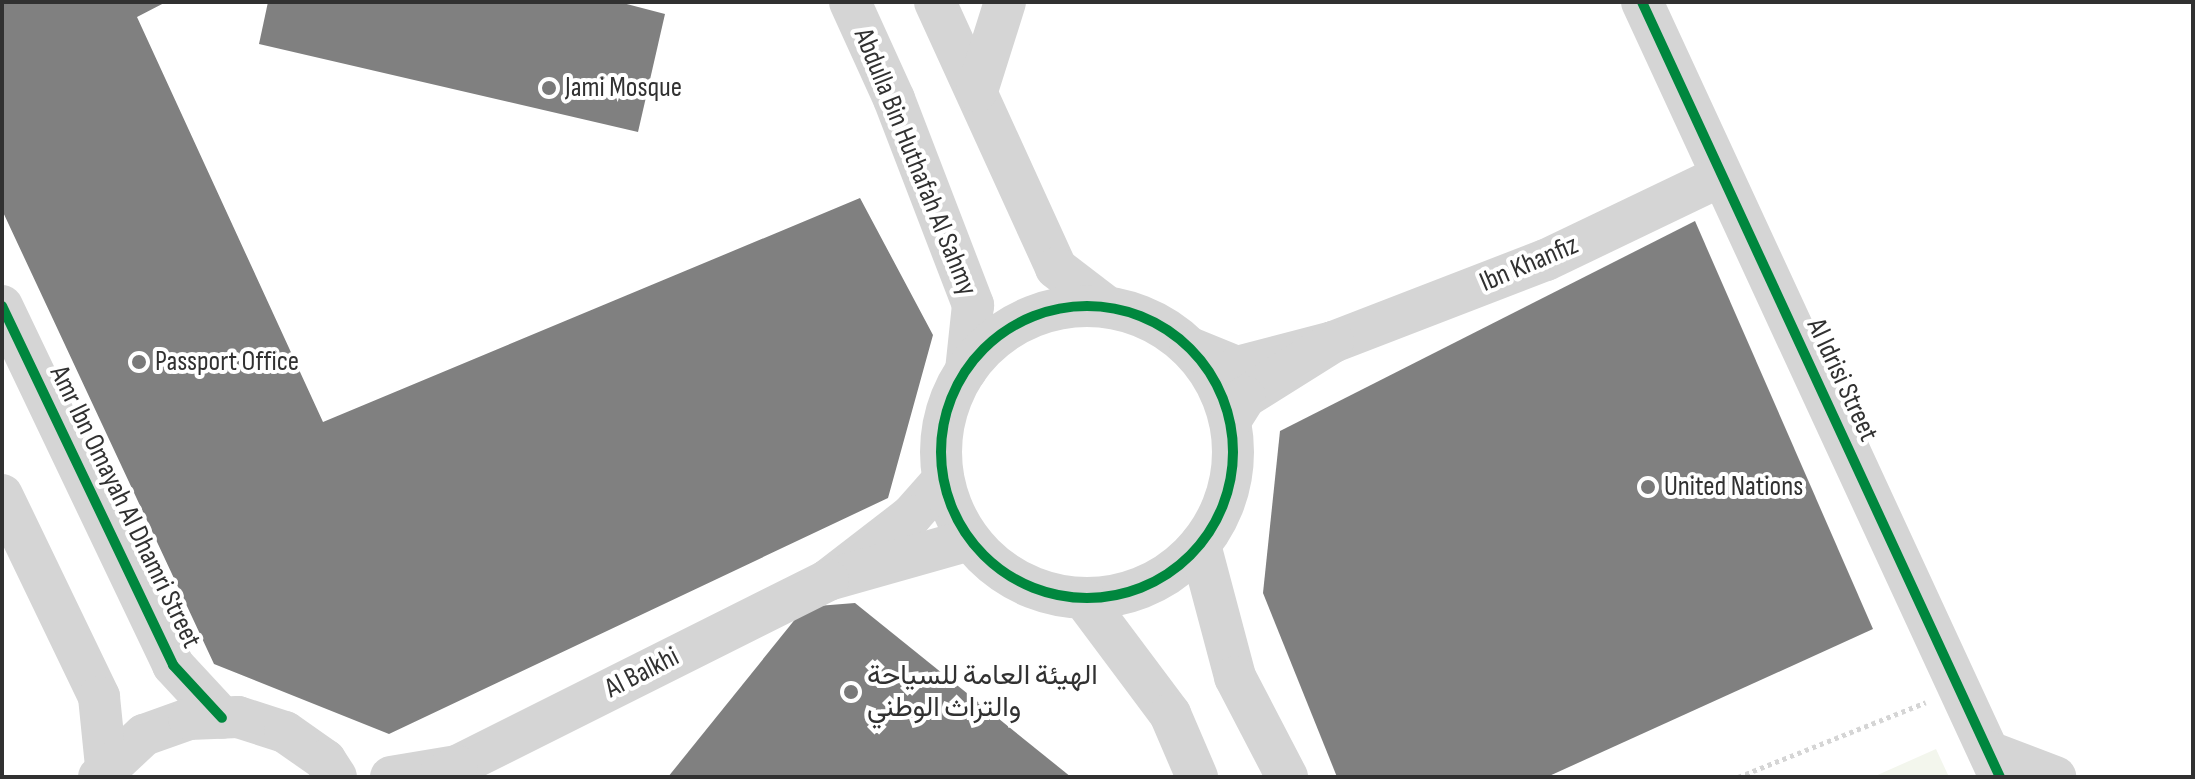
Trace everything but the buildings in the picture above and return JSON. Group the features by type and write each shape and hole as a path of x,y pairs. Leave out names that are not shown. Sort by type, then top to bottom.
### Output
{"street":[{"name":"Abdulla Bin Huthafah Al Sahmy","path":"850,2 894,99 973,305 966,371"},
{"path":"935,2 1056,268 1107,307"},
{"path":"977,91 1005,2"},
{"name":"Al Idrisi Street","path":"1642,2 1995,765"},
{"name":"Ibn Khanfiz","path":"1333,342 1546,260 1721,176"},
{"name":"Amr Ibn Omayah Al Dhamri Street","path":"2,306 173,665 222,718"},
{"path":"1190,348 1216,382 1230,421 1233,465 1222,507 1200,545 1148,585 1084,599 1040,592 1001,571 969,540 943,480 941,442 949,405 966,371 993,340 1027,318 1066,307 1107,307 1152,321 1190,348 1237,367 1333,342"},
{"path":"1230,421 1245,397 1333,342"},
{"path":"828,580 911,516 943,480"},
{"path":"2,495 13,530 99,697 102,771"},
{"path":"828,580 969,540"},
{"path":"1200,545 1235,677 1287,777"},
{"name":"Al Balkhi","path":"391,777 448,772 828,580"},
{"path":"1084,599 1170,714 1197,777"},
{"path":"102,771 144,735 189,719 238,717 285,732 330,769 365,777"},
{"path":"1995,765 2055,777"}],"path":[{"path":"1738,777 1959,688"}],"shaded area":[{"path":"1936,749 1949,777 1873,777"}],"cycle path":[{"path":"1642,2 2000,777"},
{"path":"2,306 173,665 222,718"},
{"path":"1087,306 1115,309 1143,317 1168,331 1190,349 1208,371 1222,396 1230,424 1233,452 1230,480 1222,508 1208,533 1190,555 1168,573 1143,587 1115,595 1087,598 1059,595 1031,587 1006,573 984,555 966,533 952,508 944,480 941,452 944,424 952,396 966,371 984,349 1006,331 1031,317 1059,309 1087,306"}],"place":[{"name":"Jami Mosque","path":"549,88"},
{"name":"Passport Office","path":"139,362"},
{"name":"United Nations","path":"1648,487"},
{"name":"الهيئة العامة للسياحة والتراث الوطني","path":"851,692"}]}
